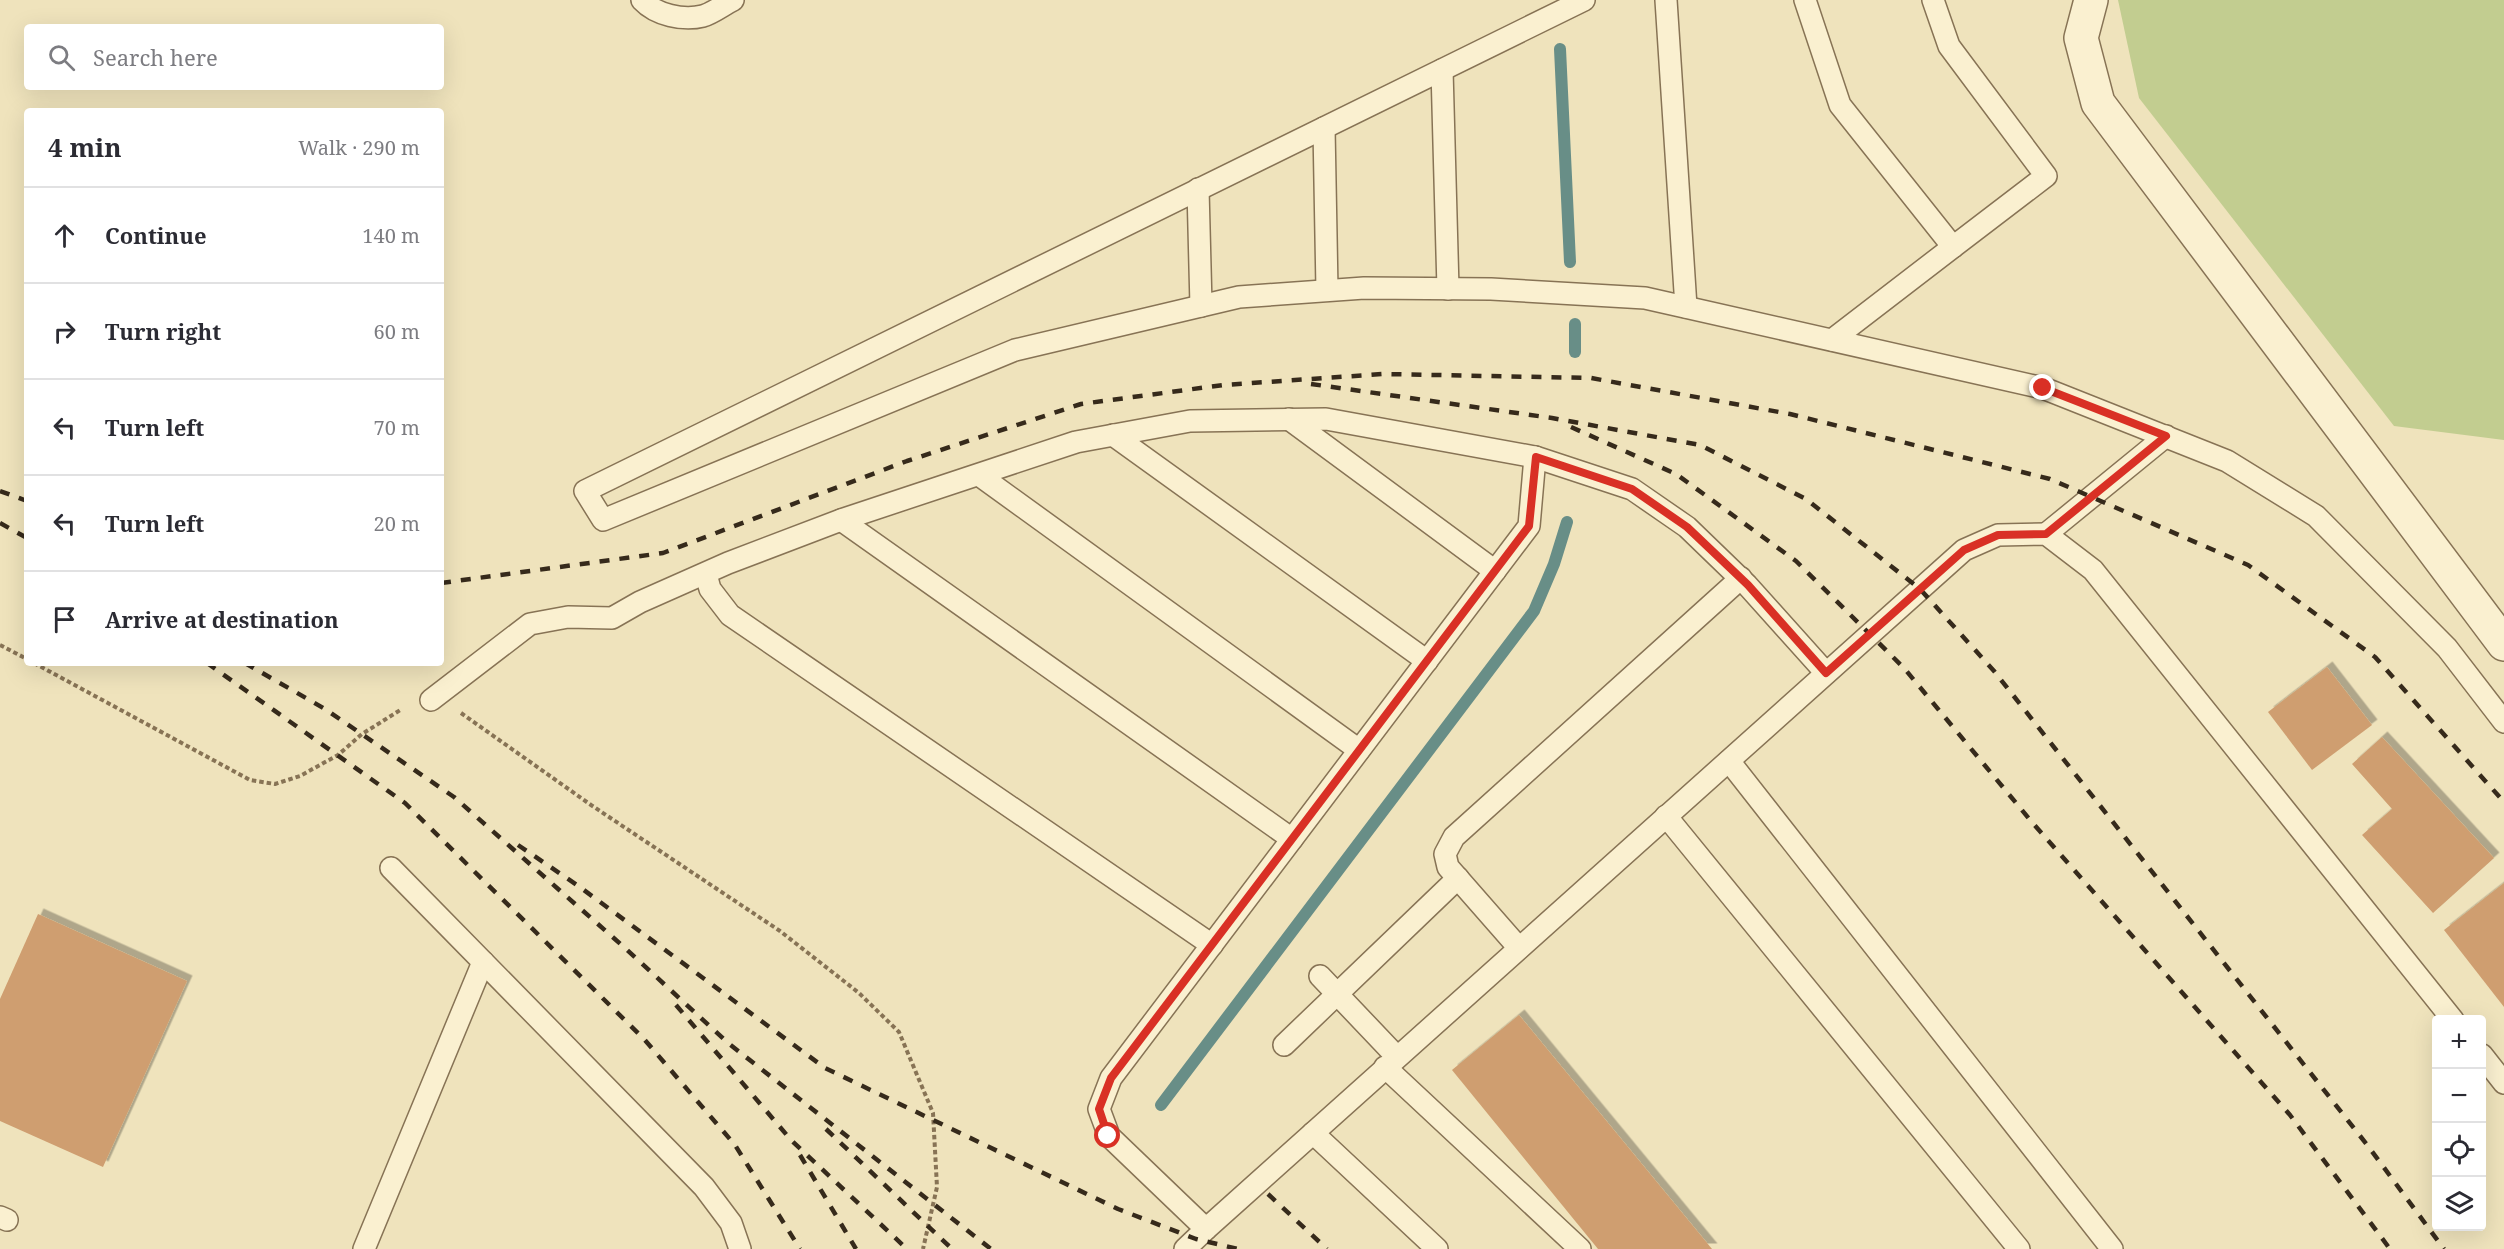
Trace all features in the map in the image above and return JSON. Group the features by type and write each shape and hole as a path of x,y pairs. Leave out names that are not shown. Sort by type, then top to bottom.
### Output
{"street":[{"path":"2091,0 2081,38 2098,103 2504,644"}],"lane":[{"path":"642,0 647,6 669,16 703,16 732,0"},
{"path":"1584,0 585,491 603,520 1015,350 1239,297 1364,288 1448,289 1645,298 2043,388 2227,460 2316,516 2447,648 2504,722"},
{"path":"1666,0 1686,307"},
{"path":"1805,0 1840,105 1953,247"},
{"path":"1832,340 2046,176 1948,45 1933,0"},
{"path":"1442,70 1448,289"},
{"path":"1324,128 1327,290"},
{"path":"1198,189 1202,306"},
{"path":"1289,419 1495,571"},
{"path":"431,700 530,624 568,617 612,618 640,602 841,520 1076,442 1190,421 1289,419 1326,419 1536,457 1632,489 1687,527 1741,578 1826,673"},
{"path":"1113,435 1427,661"},
{"path":"1185,1249 1964,550 1998,535 2046,534 2166,436"},
{"path":"1206,1229 1108,1136 1099,1109 1111,1078 1529,526 1536,457"},
{"path":"979,475 1359,750"},
{"path":"841,520 1292,839"},
{"path":"2046,534 2092,570 2449,1015"},
{"path":"706,574 710,590 730,615 1212,945"},
{"path":"1519,948 1448,867 1445,854 1454,837 1741,578"},
{"path":"1729,761 2112,1249"},
{"path":"1666,816 2019,1249"},
{"path":"391,868 704,1187 731,1222 740,1249"},
{"path":"1284,1045 1458,878"},
{"path":"364,1249 483,962"},
{"path":"1320,976 1338,994 1391,1062 1580,1249"},
{"path":"2486,1061 2504,1083"},
{"path":"1313,1133 1437,1249"}],"path":[{"path":"0,645 24,657"},
{"path":"40,666 250,780 275,784 300,776 338,755 362,734 405,708 431,700 453,708 591,805 780,931 859,993 898,1032 933,1113 937,1187 924,1249"}],"green space":[{"path":"2118,0 2504,0 2504,440 2394,426 2139,98"}],"building":[{"path":"2327,667 2372,725 2312,770 2268,712"},
{"path":"2382,737 2494,858 2433,913 2362,835 2392,809 2352,764"},
{"path":"2504,883 2504,1007 2444,930"},
{"path":"38,914 187,981 103,1167 0,1121 0,999"},
{"path":"1519,1015 1712,1249 1598,1249 1452,1070"}],"waterway":[{"path":"1560,49 1570,262"},
{"path":"1575,324 1575,352"},
{"path":"1161,1105 1534,611 1554,564 1567,522"}],"railway":[{"path":"444,583 663,553 907,461 1081,404 1223,385 1383,374 1591,378 1790,414 2050,479 2248,565 2375,657 2504,802"},
{"path":"1311,384 1552,418 1700,445 1806,499 1920,589 1994,671 2368,1146 2444,1249"},
{"path":"1571,427 1676,474 1796,561 1904,668 2031,821 2290,1115 2390,1249"},
{"path":"0,491 24,500"},
{"path":"0,523 24,536"},
{"path":"211,666 405,803 644,1039 735,1145 800,1249"},
{"path":"250,666 325,709 454,797 625,948 728,1043 991,1249"},
{"path":"518,845 577,885 825,1068 1118,1209 1196,1239 1238,1249"},
{"path":"676,1005 791,1140 907,1249"},
{"path":"826,1129 952,1249"},
{"path":"800,1155 856,1249"},
{"path":"1268,1194 1327,1249"}],"route":[{"path":"1108,1136 1099,1109 1111,1078 1529,526 1536,457 1632,489 1687,527 1748,585 1826,673 1964,550 1998,535 2046,534 2166,436 2043,388"}]}
